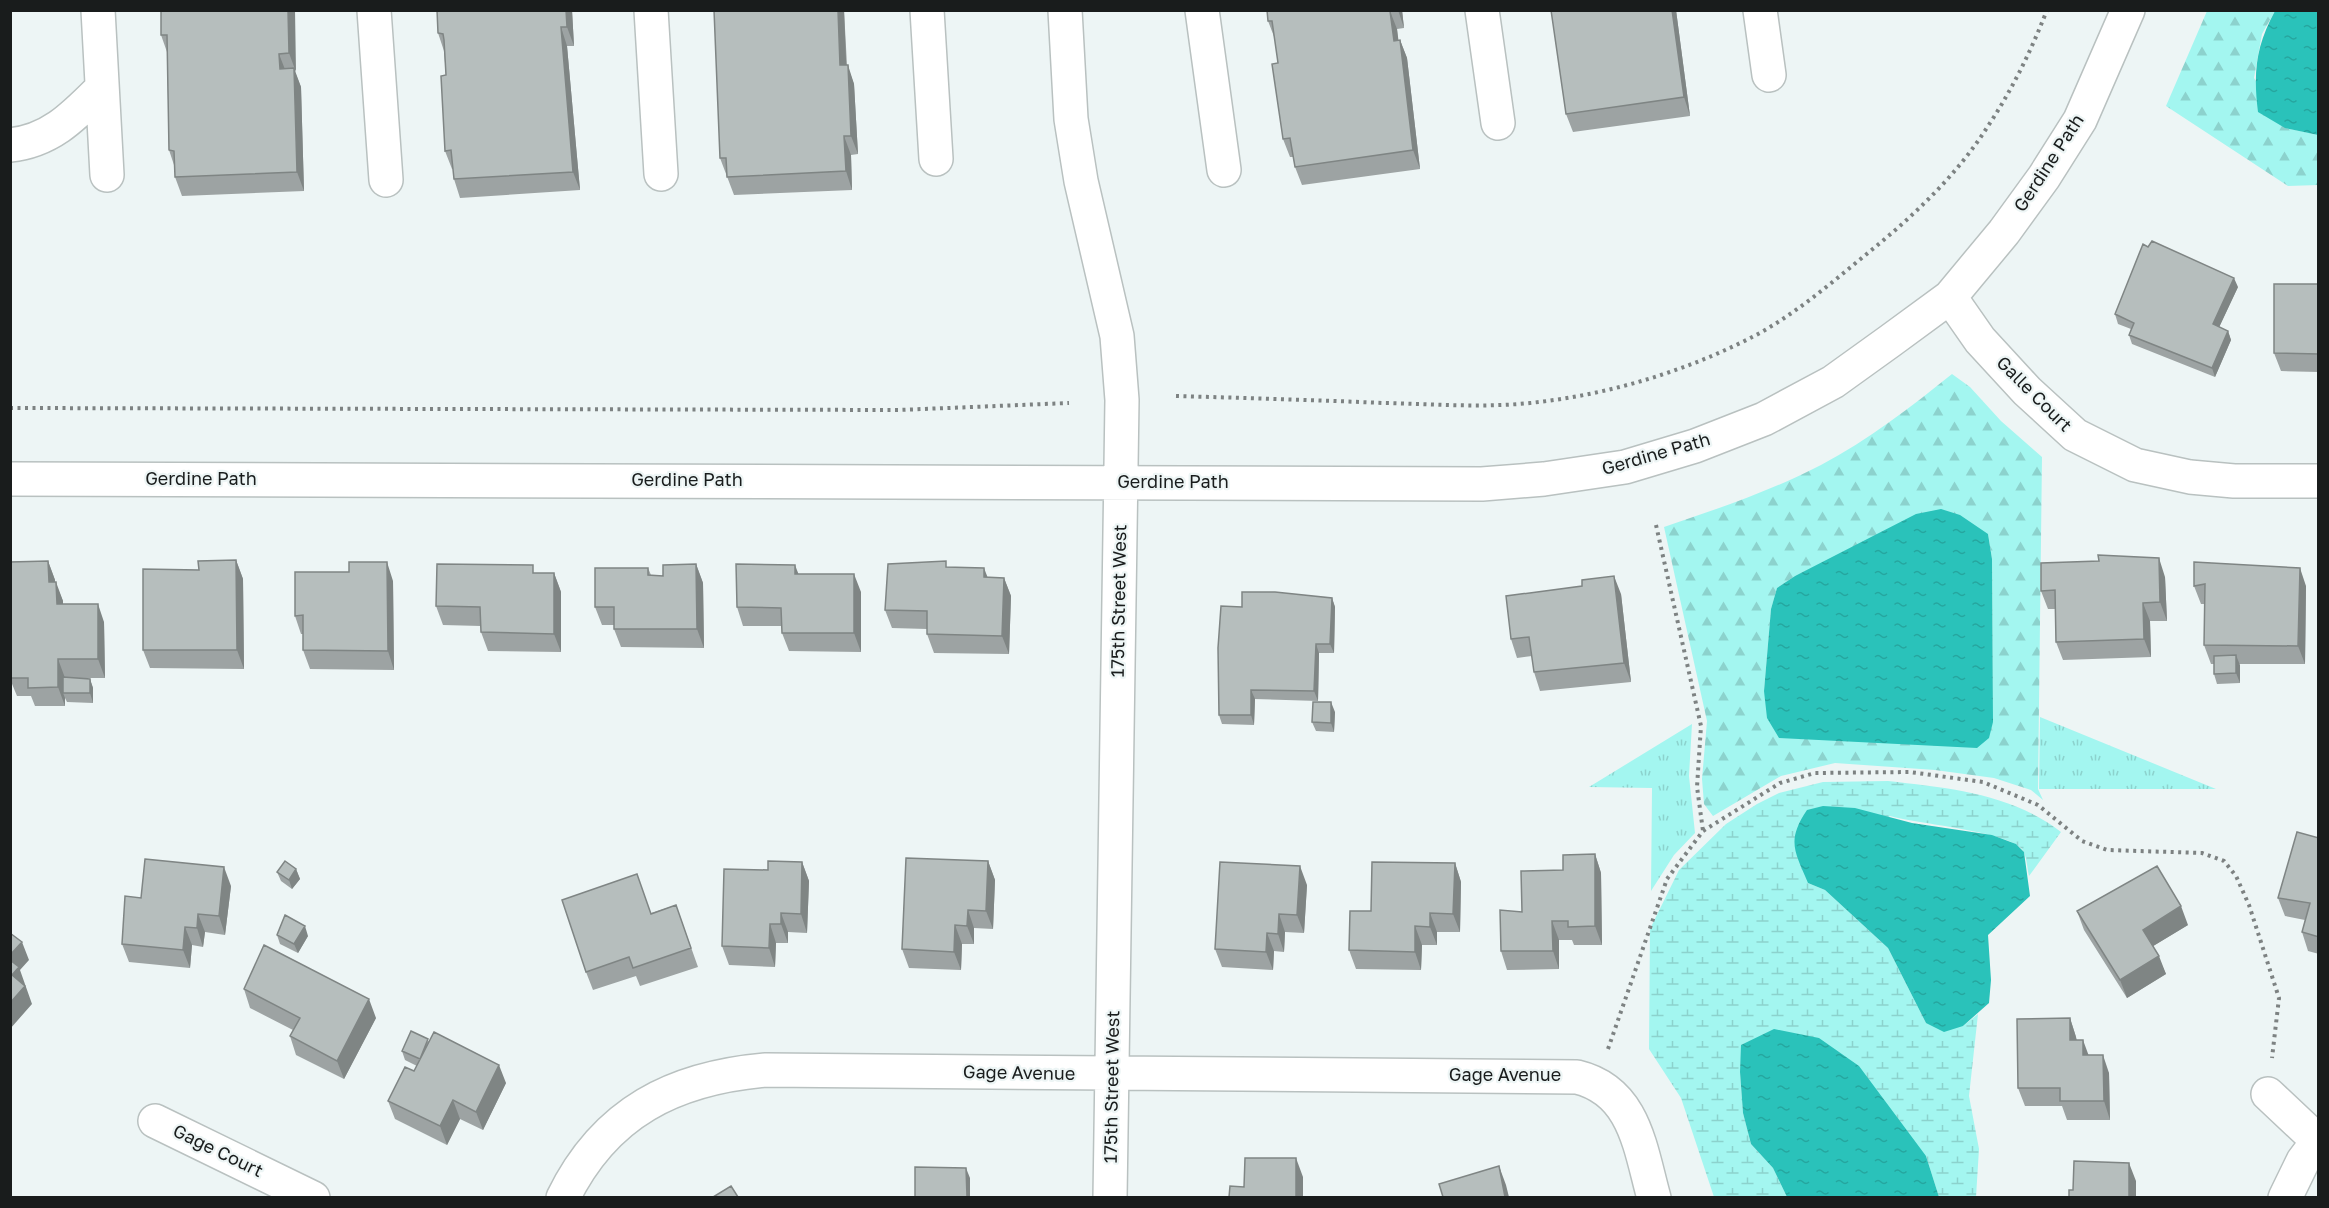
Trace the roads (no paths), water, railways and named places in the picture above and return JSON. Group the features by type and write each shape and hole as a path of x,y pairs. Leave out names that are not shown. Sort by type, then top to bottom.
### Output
{"street":[{"path":"98,10 107,175"},
{"path":"374,10 386,180"},
{"path":"651,10 661,174"},
{"path":"927,10 936,159"},
{"name":"175th Street West","path":"1065,10 1071,119 1081,181 1117,336 1122,400 1110,1197"},
{"path":"1202,10 1224,170"},
{"path":"1482,10 1498,123"},
{"path":"1760,10 1769,75"},
{"name":"Gerdine Path","path":"10,478 1482,484 1544,479 1624,467 1695,446 1764,419 1833,382 1950,297 2004,232 2044,177 2074,130 2128,10"},
{"path":"10,146 29,143 48,135 69,121 102,88"},
{"name":"Galle Court","path":"1950,297 1980,340 2027,391 2075,435 2135,465 2190,477 2234,481 2319,481"},
{"name":"Gage Avenue","path":"563,1197 597,1142 647,1102 689,1084 728,1073 766,1070 1566,1076 1597,1084 1620,1100 1634,1128 1654,1197"},
{"path":"2268,1094 2319,1141 2303,1161 2285,1197"},
{"name":"Gage Court","path":"155,1121 313,1197"}],"water":[{"path":"2275,11 2318,11 2318,135 2285,128 2258,112 2257,60"},
{"path":"1941,509 1960,515 1988,534 1992,559 1993,722 1989,738 1977,748 1779,738 1767,718 1764,691 1771,609 1777,588 1795,576 1916,514"},
{"path":"1823,806 1855,808 1912,823 1992,835 2016,844 2024,852 2030,896 1988,935 1991,980 1989,1003 1963,1026 1944,1032 1926,1023 1888,948 1825,890 1808,883 1796,854 1796,830 1807,810"},
{"path":"1774,1029 1819,1038 1859,1066 1926,1156 1939,1197 1787,1197 1773,1168 1751,1144 1743,1113 1741,1045"}]}
